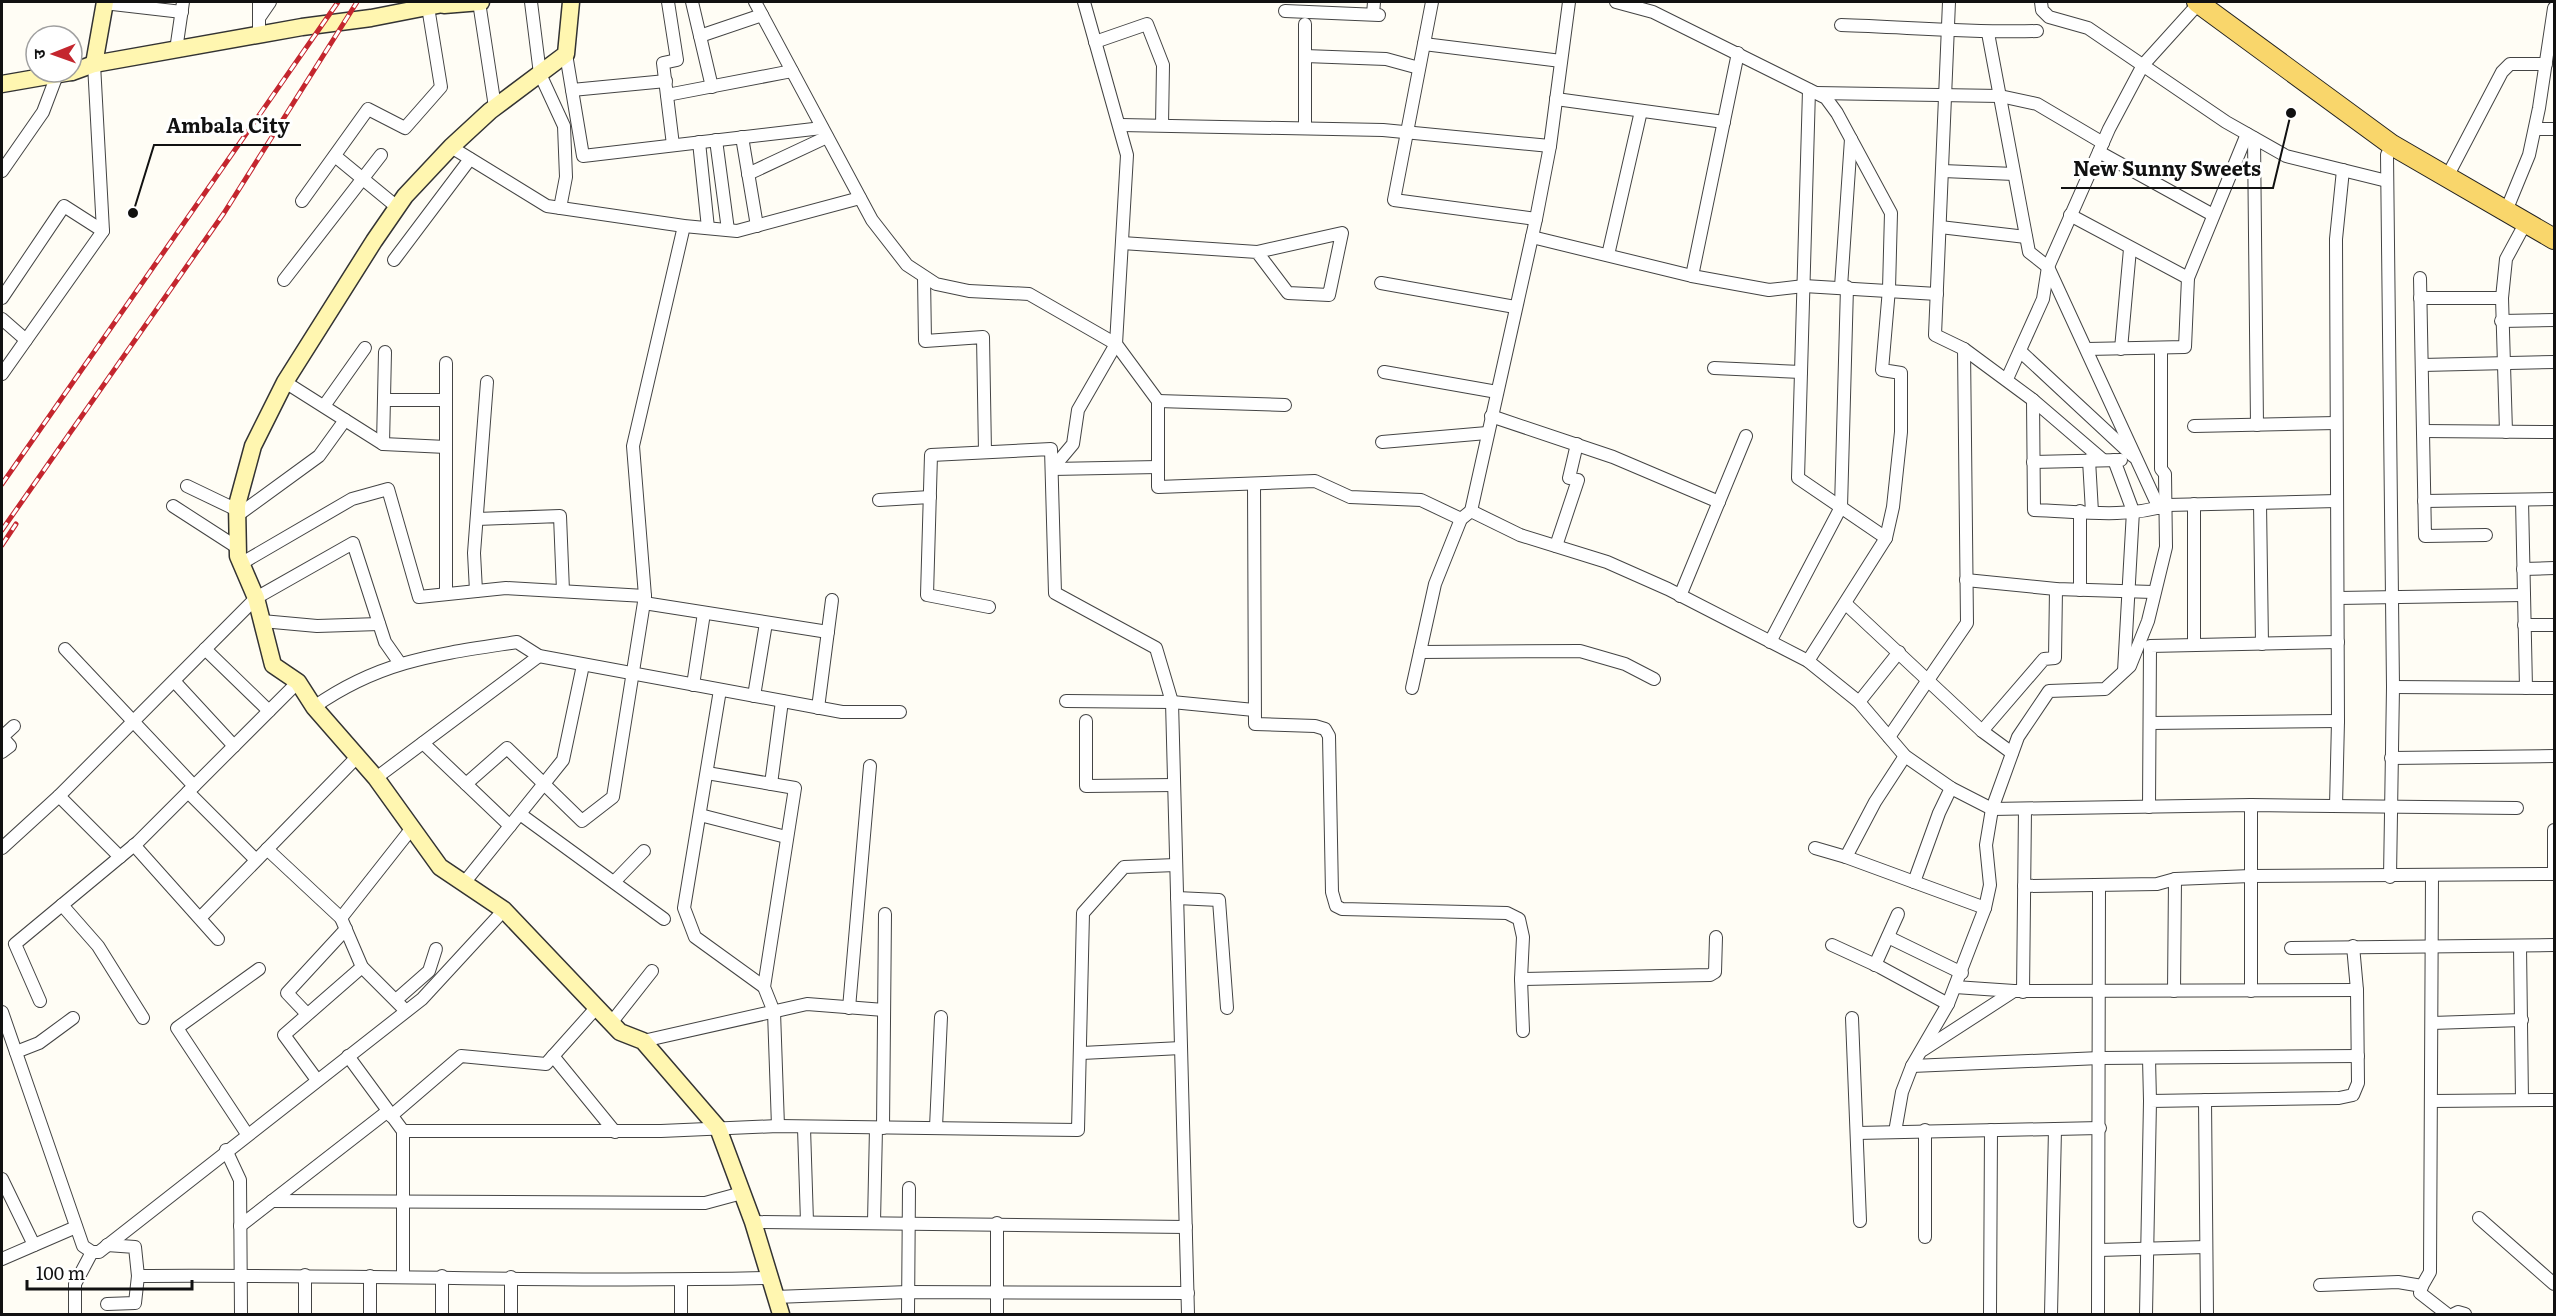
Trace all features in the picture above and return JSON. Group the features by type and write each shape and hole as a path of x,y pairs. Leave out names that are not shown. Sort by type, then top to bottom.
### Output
{"main road":[{"path":"2198,2 2391,145 2554,238"}],"street":[{"path":"2,374 103,231 94,64 105,2 183,7 176,50"},
{"path":"258,35 259,2"},
{"path":"259,18 270,2"},
{"path":"84,67 453,2"},
{"path":"421,6 480,2 495,107"},
{"path":"531,2 540,74 564,126 566,177 560,208"},
{"path":"571,2 567,54 583,156 742,137 825,132"},
{"path":"668,2 677,60 663,63 673,145"},
{"path":"692,2 712,87"},
{"path":"755,2 872,220 907,265 936,284 969,291 1029,294 1116,344 1158,401 1158,486 1315,481 1350,497 1421,500 1520,535 1607,562 1808,661 1859,702 1905,756 1951,788 1992,809 2252,805 2517,808"},
{"path":"1052,469 1073,444 1078,410 1116,344 1127,155 1084,2"},
{"path":"1285,11 1323,7 1376,15 1374,2"},
{"path":"1432,2 1394,200 1536,219"},
{"path":"1412,688 1435,584 1466,515 1497,392 1550,146 1569,2"},
{"path":"1616,2 1653,12 1826,99 1891,213 1890,289 1882,370 1901,373 1900,432 1893,507 1886,538 1808,661"},
{"path":"1939,2 1949,6 1935,335 1964,349 2007,379 2109,460 2133,511 2124,672"},
{"path":"2041,2 2042,10 2049,17 2088,28 2250,136 2286,156 2387,181"},
{"path":"2007,379 2043,299 2049,267 2070,215 2143,65 2198,2"},
{"path":"302,201 368,109 405,128 441,87 421,6"},
{"path":"2506,211 2529,155 2554,8"},
{"path":"700,36 762,15"},
{"path":"1095,42 1147,24 1163,64 1162,125"},
{"path":"1305,24 1305,128"},
{"path":"1841,25 1948,28 1988,33 2037,31"},
{"path":"1988,33 2030,252 2049,267 2137,459 2163,506"},
{"path":"1424,44 1561,61"},
{"path":"1692,276 1738,53"},
{"path":"567,54 495,107 451,147 397,207 285,382 253,446 238,512 240,556 256,598 273,665 298,682 315,707 376,778 440,867 504,910 610,1023 620,1032 643,1041 718,1128 753,1222 768,1278 781,1314"},
{"path":"1305,56 1386,59 1419,68"},
{"path":"84,64 94,64"},
{"path":"2447,177 2502,72 2510,64 2546,64"},
{"path":"2,72 24,69"},
{"path":"667,96 792,71"},
{"path":"2,84 24,80"},
{"path":"572,90 666,81"},
{"path":"2,171 60,84"},
{"path":"1812,91 2000,96 2037,104 2101,148 2213,215"},
{"path":"1812,91 1798,478 1886,538"},
{"path":"1556,99 1724,122"},
{"path":"1608,255 1641,111"},
{"path":"1120,125 1407,132 1550,146"},
{"path":"2535,129 2554,129"},
{"path":"748,174 825,132"},
{"path":"2087,349 2185,347 2188,278 2213,215 2250,136"},
{"path":"2250,136 2257,425"},
{"path":"742,137 757,226"},
{"path":"716,140 728,230"},
{"path":"1770,642 1841,507 1844,287 1851,140"},
{"path":"699,142 708,228"},
{"path":"2390,877 2393,687 2387,154 2391,145"},
{"path":"451,147 548,206 708,228 737,231 860,198"},
{"path":"284,280 381,155"},
{"path":"334,156 397,207"},
{"path":"394,260 470,159"},
{"path":"1943,171 2014,174"},
{"path":"2336,806 2338,642 2336,238 2343,171"},
{"path":"2,298 64,206 103,231"},
{"path":"2070,215 2188,278"},
{"path":"2506,432 2502,298 2506,259 2526,222"},
{"path":"466,784 507,748 582,821 613,797 644,599 633,446 684,225"},
{"path":"1940,227 2026,237"},
{"path":"1122,243 1257,252 1342,233 1329,295 1288,292 1257,252"},
{"path":"1532,237 1692,276 1769,290 1804,286 1890,289 1936,294"},
{"path":"2121,349 2130,249"},
{"path":"924,277 925,342 983,337 985,452"},
{"path":"2420,278 2425,536 2486,535"},
{"path":"1381,283 1515,307"},
{"path":"2420,298 2502,298"},
{"path":"2,319 26,340"},
{"path":"2501,321 2554,320"},
{"path":"324,406 365,348"},
{"path":"1895,1132 1902,1092 1912,1066 1948,1004 1985,908 1990,885 1986,845 1992,809 2018,737 2049,691 2105,689 2130,666 2148,621 2153,592 2166,547 2163,506 2165,474 2161,469 2161,348"},
{"path":"1888,737 1966,623 1964,349"},
{"path":"2020,351 2137,459"},
{"path":"383,444 385,352"},
{"path":"2422,365 2554,362"},
{"path":"446,363 446,594"},
{"path":"1714,368 1801,372"},
{"path":"1384,372 1497,392"},
{"path":"285,382 383,444 446,447"},
{"path":"476,591 474,553 487,382"},
{"path":"384,400 446,400"},
{"path":"2033,400 2034,510 2133,511 2194,504 2337,501"},
{"path":"1158,401 1285,405"},
{"path":"1491,416 1613,457 1719,502"},
{"path":"238,512 319,456 345,420"},
{"path":"2194,426 2336,423"},
{"path":"2423,431 2554,432"},
{"path":"1382,442 1487,433"},
{"path":"1680,596 1746,436"},
{"path":"1556,546 1578,480 1569,478 1577,444"},
{"path":"988,607 927,595 931,455 1051,449 1055,592 1156,648 1172,702 1188,1314"},
{"path":"2034,462 2137,459"},
{"path":"2080,590 2089,460"},
{"path":"1052,469 1158,467"},
{"path":"1254,484 1255,724 1315,726 1325,729 1329,736 1332,892 1336,906 1342,909 1514,915 1519,919 1523,937 1521,979 1523,1031"},
{"path":"187,486 238,512"},
{"path":"240,556 352,498 388,489 419,597 506,588 563,591 644,599 704,613 828,632"},
{"path":"879,500 930,497"},
{"path":"2523,500 2526,688"},
{"path":"2424,501 2554,500"},
{"path":"2260,503 2262,644"},
{"path":"2194,504 2194,645"},
{"path":"173,506 240,556"},
{"path":"477,519 560,516 563,591"},
{"path":"2,848 59,796 256,598 353,543 385,642 399,662"},
{"path":"2523,569 2554,568"},
{"path":"1966,580 2056,589 2153,592"},
{"path":"1982,730 2044,658 2055,658 2056,589"},
{"path":"2337,598 2524,595"},
{"path":"818,708 832,600"},
{"path":"1846,604 1982,730 2012,753"},
{"path":"693,685 704,613"},
{"path":"262,621 317,626 379,624"},
{"path":"754,696 766,622"},
{"path":"2524,625 2554,625"},
{"path":"315,707 340,688 399,662 517,642 539,656 818,708 842,712 900,712"},
{"path":"2149,807 2150,646 2338,642"},
{"path":"65,649 134,721 191,789 256,860"},
{"path":"205,649 269,711"},
{"path":"1420,652 1580,651 1625,664 1654,679"},
{"path":"1859,702 1899,652"},
{"path":"376,778 539,656"},
{"path":"464,883 563,760 583,665"},
{"path":"174,681 234,746"},
{"path":"40,1001 15,944 134,845 298,682"},
{"path":"2393,687 2554,688"},
{"path":"720,690 684,908 695,938 764,987"},
{"path":"771,784 782,701"},
{"path":"1066,702 1172,702 1254,710"},
{"path":"1086,721 1086,786 1174,785"},
{"path":"2150,723 2338,721"},
{"path":"2,752 10,746 2,737 14,726"},
{"path":"423,743 510,826"},
{"path":"1846,857 1875,802 1905,756"},
{"path":"2391,758 2554,756"},
{"path":"200,918 357,757"},
{"path":"849,1008 870,766"},
{"path":"706,772 795,788 764,987 774,1012 778,1125"},
{"path":"1914,882 1939,813 1951,788"},
{"path":"59,796 120,857"},
{"path":"2251,990 2252,805"},
{"path":"2018,991 2024,886 2025,809"},
{"path":"520,814 664,919"},
{"path":"700,815 786,837"},
{"path":"308,1014 287,993 343,923 412,828"},
{"path":"2024,886 2157,884 2175,879 2251,876 2390,877 2554,874 2554,830"},
{"path":"134,845 218,939"},
{"path":"1815,848 1846,857 1985,908"},
{"path":"267,849 343,923 362,967 406,1011"},
{"path":"614,882 644,851"},
{"path":"403,1131 615,1131 778,1125 804,1128 936,1127 1078,1130 1082,1053 1083,913 1124,867 1176,865"},
{"path":"2432,876 2430,1272 2420,1293 2447,1314"},
{"path":"2174,991 2175,879"},
{"path":"2098,1314 2099,886"},
{"path":"1177,898 1219,900 1227,1008"},
{"path":"62,905 98,946 143,1018"},
{"path":"2,1012 83,1246 92,1252 99,1252 226,1150 422,999 504,910"},
{"path":"874,1222 884,1010 885,914"},
{"path":"1875,965 1898,914"},
{"path":"1888,936 1962,972"},
{"path":"1521,979 1710,975 1715,972 1716,966 1716,937"},
{"path":"1832,945 1948,1004"},
{"path":"2291,948 2554,945"},
{"path":"2150,1101 2346,1098 2353,1095 2358,1083 2358,1056 2357,990 2353,946"},
{"path":"2520,946 2522,1100"},
{"path":"396,1000 429,971 436,949"},
{"path":"317,1080 284,1035 362,967"},
{"path":"247,1134 177,1028 259,969"},
{"path":"610,1023 651,971"},
{"path":"1955,987 2018,991 2357,990"},
{"path":"1920,1052 2018,991"},
{"path":"643,1041 807,1004 884,1010"},
{"path":"240,1226 390,1114 461,1056 546,1064 596,1008"},
{"path":"936,1127 941,1017"},
{"path":"16,1052 39,1043 73,1018"},
{"path":"1852,1018 1860,1221"},
{"path":"2432,1023 2522,1020"},
{"path":"1082,1053 1181,1048"},
{"path":"348,1056 403,1131 404,1275"},
{"path":"553,1056 615,1131"},
{"path":"1912,1066 2100,1058 2358,1056"},
{"path":"2146,1314 2149,1058"},
{"path":"2205,1100 2207,1314"},
{"path":"2432,1101 2554,1100"},
{"path":"804,1128 807,1222"},
{"path":"1857,1133 2100,1128"},
{"path":"2051,1314 2055,1129"},
{"path":"1925,1130 1925,1237"},
{"path":"1990,1314 1991,1130"},
{"path":"226,1150 240,1180 241,1314"},
{"path":"2,1179 34,1245"},
{"path":"908,1314 909,1188"},
{"path":"272,1201 705,1203 742,1193"},
{"path":"2480,1218 2554,1284"},
{"path":"753,1222 997,1223 1186,1227"},
{"path":"997,1223 997,1314"},
{"path":"2,1259 76,1227"},
{"path":"107,1245 135,1246 138,1276 135,1303 107,1304"},
{"path":"2099,1250 2206,1247"},
{"path":"75,1314 75,1284 92,1252"},
{"path":"305,1275 305,1314"},
{"path":"138,1276 404,1275 681,1280 768,1278"},
{"path":"370,1276 370,1314"},
{"path":"442,1276 442,1314"},
{"path":"511,1277 511,1314"},
{"path":"681,1280 681,1314"},
{"path":"2320,1285 2398,1282 2422,1286"},
{"path":"774,1297 997,1291 1188,1293"},
{"path":"2454,1314 2458,1312 2464,1314"}],"railway":[{"path":"2,484 338,2"},
{"path":"2,530 224,213 357,2"},
{"path":"2,545 16,524"}],"place":[{"name":"New Sunny Sweets","path":"2291,113"},
{"name":"Ambala City","path":"133,213"}]}
